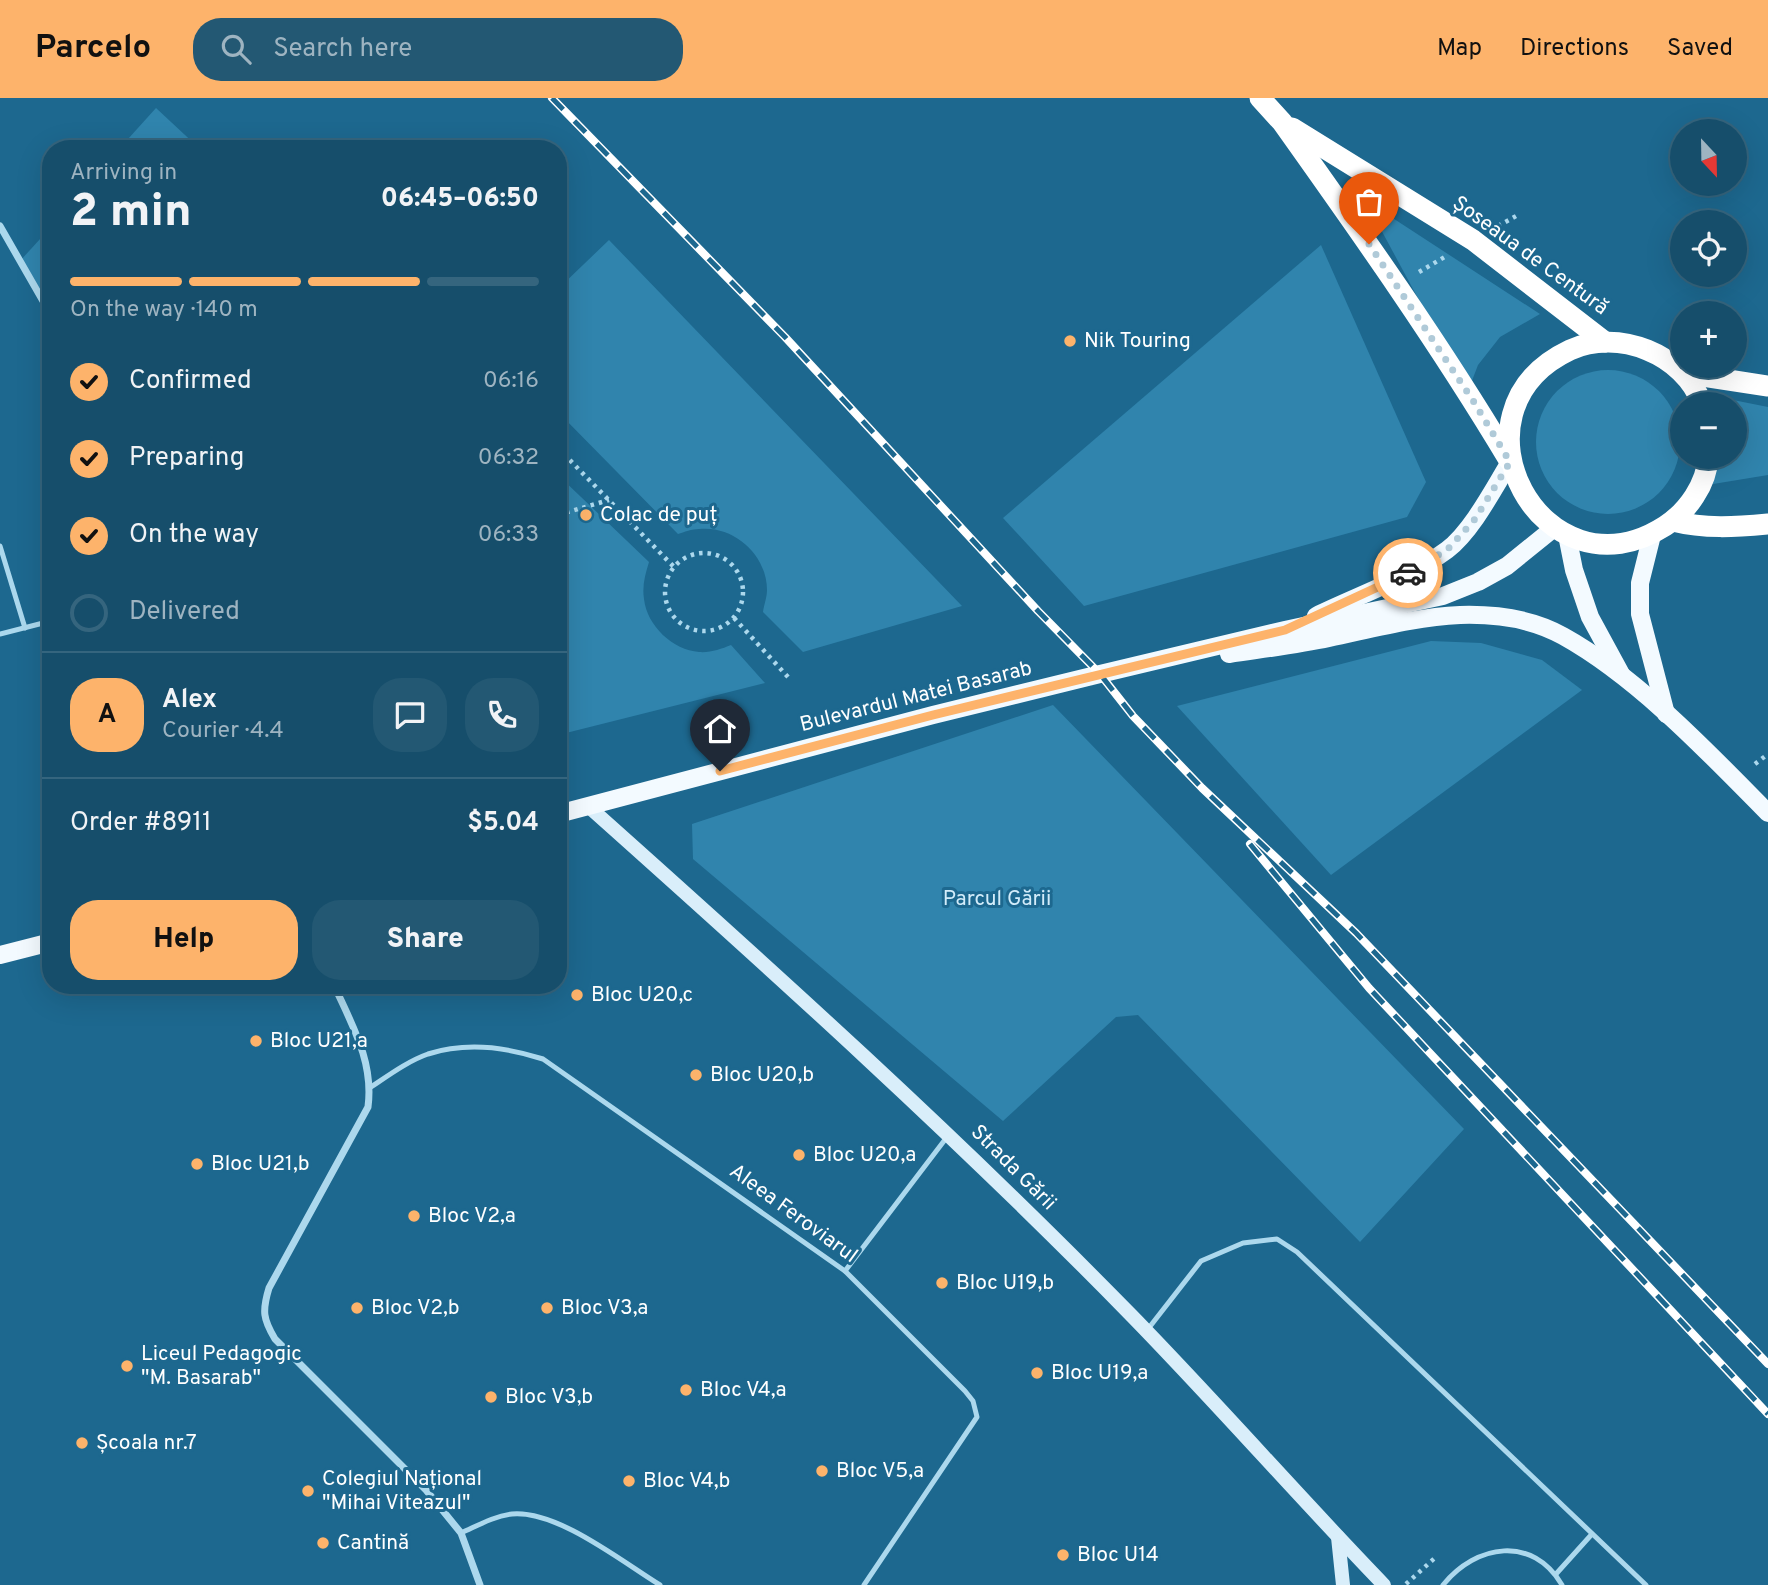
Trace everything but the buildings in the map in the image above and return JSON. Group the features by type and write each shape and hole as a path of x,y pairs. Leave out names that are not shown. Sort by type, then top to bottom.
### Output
{"highway":[{"name":"Șoseaua de Centură","path":"1260,98 1282,122 1398,285 1510,462"},
{"name":"Șoseaua de Centură","path":"1282,122 1473,240 1605,342"},
{"path":"1670,363 1660,355 1633,345 1605,342 1571,350 1542,368 1520,395 1509,427 1510,462 1519,488 1534,510 1561,531 1595,543 1624,543 1652,534 1672,521 1695,497 1707,469"},
{"path":"1716,378 1768,386"},
{"path":"1672,521 1698,527 1732,528 1768,524"}],"main road":[{"name":"Bulevardul Matei Basarab","path":"1285,630 1403,575 1448,549 1475,519 1510,462"},
{"name":"Bulevardul Matei Basarab","path":"567,812 933,715 1285,630 1443,596 1478,582 1561,531"},
{"path":"1561,531 1590,617 1623,677"},
{"path":"1652,534 1640,583 1640,614 1666,714"},
{"path":"1126,669 1309,642 1411,621 1458,615 1495,616 1540,626 1562,635 1623,677 1666,714 1768,813"},
{"path":"0,955 42,944"}],"street":[{"path":"0,226 42,299"},
{"name":"Strada Gării","path":"588,806 949,1135 1146,1332 1384,1585"},
{"path":"338,994 359,1038 371,1087 368,1107 270,1288 264,1306 266,1324 275,1339 401,1464 461,1533 480,1585"},
{"path":"1338,1538 1343,1585"}],"lane":[{"path":"0,546 25,628"},
{"path":"0,634 42,623"},
{"name":"Aleea Feroviarul","path":"371,1087 428,1054 456,1048 486,1047 517,1051 543,1059 845,1271 965,1391 973,1401 976,1417 864,1585"},
{"path":"845,1271 949,1135"},
{"path":"1146,1332 1201,1261 1244,1243 1277,1239 1297,1252 1646,1585"},
{"path":"461,1533 511,1514 540,1516 561,1524 660,1585"},
{"path":"1556,1574 1592,1534"},
{"path":"1443,1585 1455,1571 1482,1555 1512,1549 1540,1559 1556,1574 1562,1585"}],"path":[{"path":"1398,285 1518,215"},
{"path":"567,458 674,567"},
{"path":"567,512 609,500"},
{"path":"701,553 714,554 726,560 736,569 743,594 734,618 712,631 687,628 676,621 668,610 665,598 665,585 674,567 688,556 701,553"},
{"path":"734,618 788,677"},
{"path":"1406,1585 1437,1556"}],"green space":[{"path":"156,108 190,140 127,140"},
{"path":"1365,200 1540,314 1500,337 1478,365 1468,391"},
{"path":"42,237 42,299 20,261"},
{"path":"609,240 962,606 803,652 763,612 767,593 766,577 755,554 746,545 736,537 712,529 678,534 567,421 567,280"},
{"path":"1321,245 1426,482 1407,517 1084,606 1003,518"},
{"path":"1608,370 1635,376 1648,383 1659,391 1670,408 1670,469 1674,469 1659,493 1635,508 1608,514 1581,508 1557,493 1542,469 1536,442 1542,415 1557,391 1581,376"},
{"path":"1747,403 1768,407 1768,475 1701,486 1706,469 1747,469"},
{"path":"567,484 649,562 644,580 644,599 650,618 663,635 680,647 699,652 731,645 765,683 567,733"},
{"path":"1431,641 1481,643 1542,660 1582,690 1331,875 1177,706"},
{"name":"Parcul Gării","path":"1053,705 1464,1129 1360,1242 1138,1015 1116,1017 1003,1121 693,859 692,824"}],"railway":[{"path":"552,98 785,337 1038,611 1100,674 1133,716 1202,788 1356,933 1768,1364"},
{"path":"1250,844 1369,988 1768,1414"}],"way so far":[{"path":"1369,244 1474,402 1510,462 1475,519 1448,549 1408,573"}],"place":[{"name":"Nik Touring","path":"1070,341"},
{"name":"Colac de puț","path":"586,515"},
{"name":"Bloc U20,c","path":"577,995"},
{"name":"Bloc U21,a","path":"256,1041"},
{"name":"Bloc U20,b","path":"696,1075"},
{"name":"Bloc U20,a","path":"799,1155"},
{"name":"Bloc U21,b","path":"197,1164"},
{"name":"Bloc V2,a","path":"414,1216"},
{"name":"Bloc U19,b","path":"942,1283"},
{"name":"Bloc V2,b","path":"357,1308"},
{"name":"Bloc V3,a","path":"547,1308"},
{"name":"Liceul Pedagogic \"M. Basarab\"","path":"127,1366"},
{"name":"Bloc U19,a","path":"1037,1373"},
{"name":"Bloc V4,a","path":"686,1390"},
{"name":"Bloc V3,b","path":"491,1397"},
{"name":"Școala nr.7","path":"82,1443"},
{"name":"Bloc V5,a","path":"822,1471"},
{"name":"Bloc V4,b","path":"629,1481"},
{"name":"Colegiul Național \"Mihai Viteazul\"","path":"308,1491"},
{"name":"Cantină","path":"323,1543"},
{"name":"Bloc U14","path":"1063,1555"}],"route":[{"path":"720,771 933,715 1285,630 1408,573"}]}
